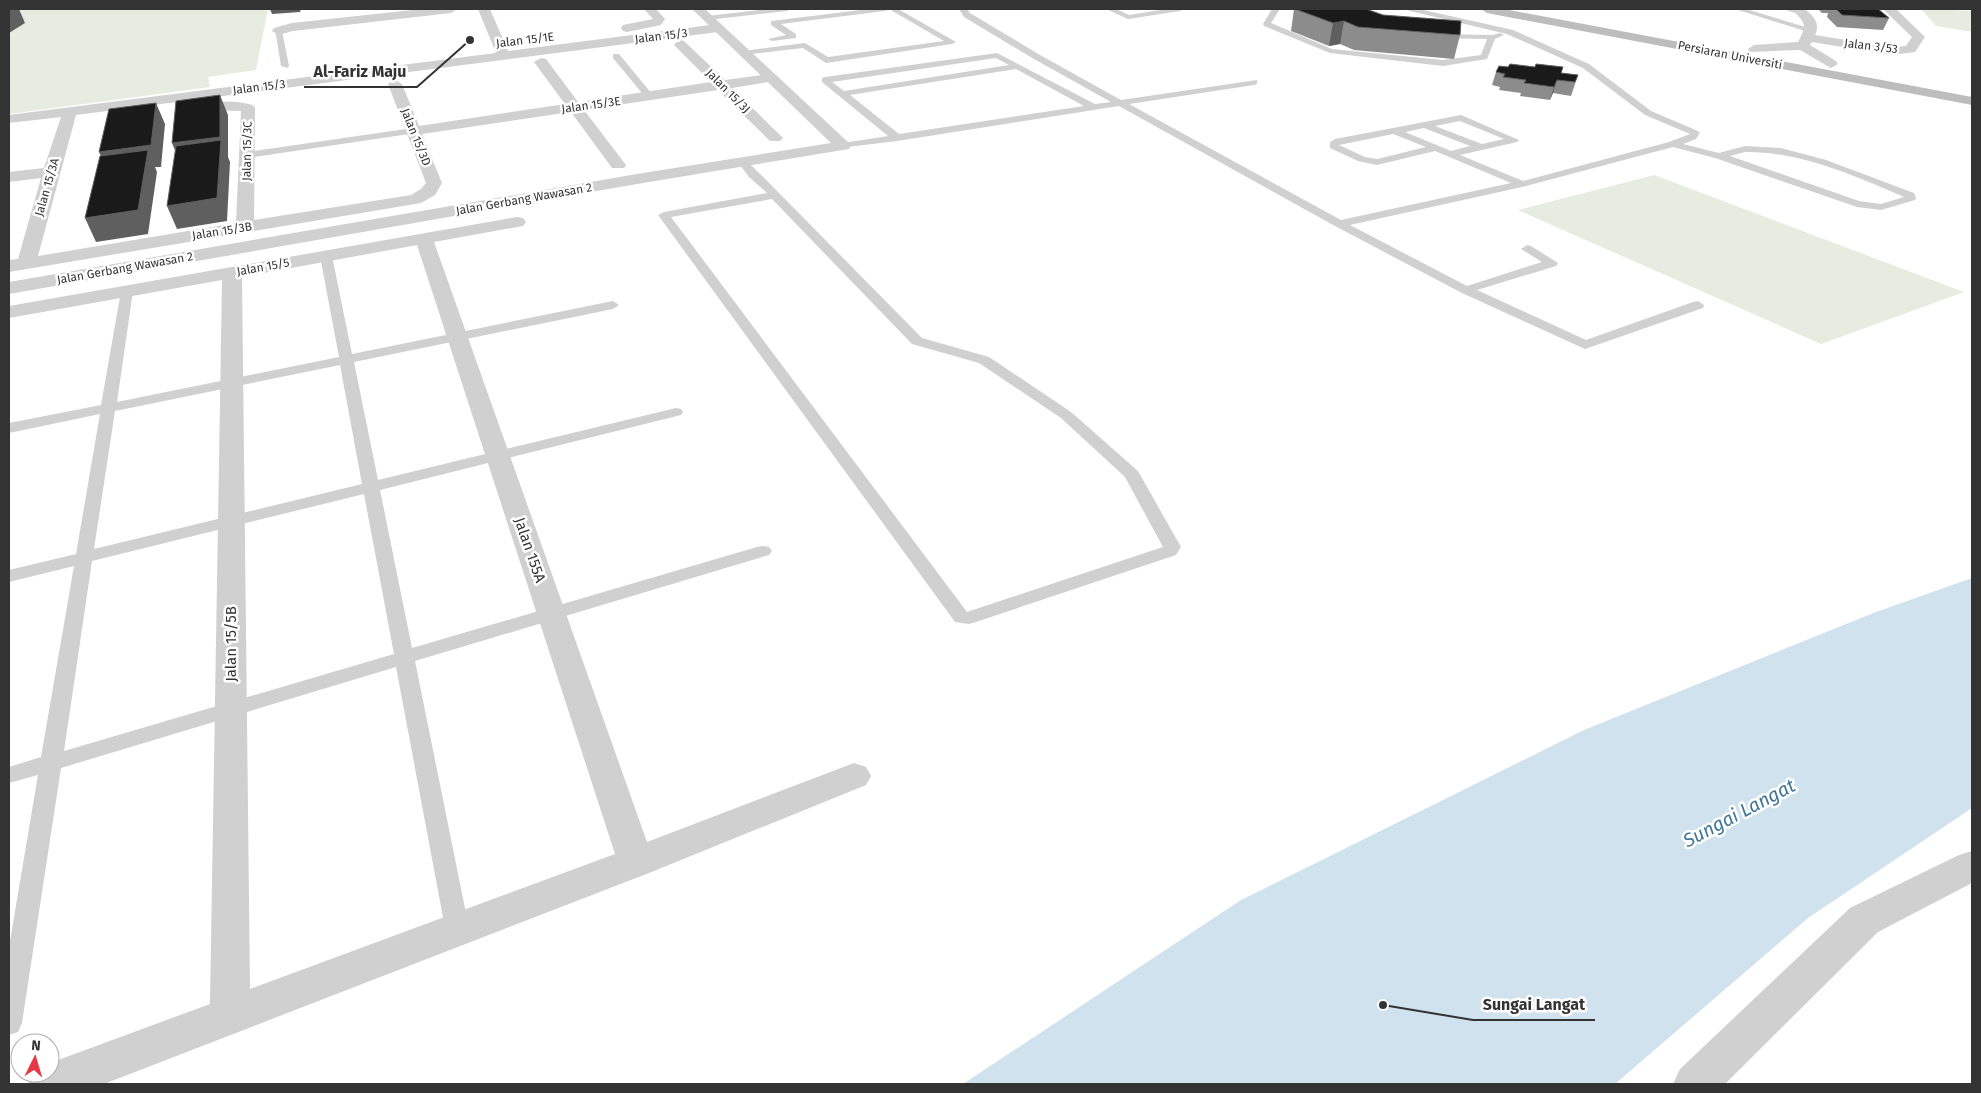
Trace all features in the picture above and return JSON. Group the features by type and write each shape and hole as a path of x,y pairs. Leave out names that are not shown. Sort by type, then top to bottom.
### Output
{"main road":[{"name":"Persiaran Universiti","path":"1535,9 1972,90"},
{"name":"Persiaran Universiti","path":"1490,10 1972,101"}],"street":[{"path":"324,9 325,23"},
{"path":"278,31 286,28 412,11 451,9"},
{"path":"484,9 501,50"},
{"name":"Jalan 15/1E","path":"296,67 501,50 657,22 659,19 650,9"},
{"name":"Jalan 3/53","path":"1807,38 1890,51 1903,51 1910,48 1919,37 1889,9"},
{"path":"1801,11 1810,20 1807,38"},
{"path":"708,19 741,46 769,78 843,146"},
{"name":"Jalan 15/3","path":"9,119 68,118 708,19"},
{"path":"1754,49 1807,38"},
{"path":"1807,38 1831,64"},
{"name":"Jalan 15/3J","path":"680,44 775,138"},
{"path":"542,62 618,164"},
{"name":"Jalan 15/3E","path":"413,131 769,78"},
{"name":"Jalan 15/3D","path":"395,84 434,183 432,189"},
{"name":"Jalan 15/3C","path":"68,118 227,105 240,105 248,108 245,228"},
{"name":"Jalan 15/3A","path":"17,265 51,172 68,118"},
{"name":"Jalan Gerbang Wawasan 2","path":"9,288 843,146"},
{"path":"9,177 51,172"},
{"name":"Jalan 15/3B","path":"17,265 415,199 425,195 432,189"},
{"name":"Jalan 15/5","path":"9,312 516,222"},
{"name":"Jalan 155A","path":"424,239 636,862"},
{"name":"Jalan 15/5B","path":"230,1015 232,273"},
{"path":"50,1084 457,928 636,862 854,776"},
{"path":"1695,1084 1864,920 1972,866"}],"lane":[{"path":"708,19 787,9"},
{"path":"885,9 774,23 826,60 952,42 893,9"},
{"path":"963,9 967,15 1036,57 1339,224 1466,290 1585,345 1698,306"},
{"path":"1110,9 1128,17 1180,9"},
{"path":"1276,9 1267,24 1330,51 1442,63 1484,57 1492,37"},
{"path":"1339,224 1522,184 1673,144 1693,137 1695,133 1648,113 1586,66 1510,32 1425,10 1410,9"},
{"path":"1740,9 1807,38"},
{"path":"1787,9 1801,11"},
{"path":"1466,21 1490,10"},
{"path":"278,31 296,67"},
{"path":"1429,36 1492,37 1510,32"},
{"path":"764,40 793,36"},
{"path":"741,46 805,45"},
{"path":"897,138 825,80 997,55 1092,106"},
{"path":"616,56 649,96"},
{"path":"842,94 1018,66"},
{"path":"843,146 1254,82"},
{"path":"944,130 948,122 1078,99"},
{"path":"1436,148 1377,162 1362,159 1334,146 1334,142 1461,118 1514,140 1449,154"},
{"path":"1425,125 1482,147"},
{"path":"247,155 413,131"},
{"path":"1395,131 1522,184"},
{"path":"1673,144 1719,156 1857,204 1881,207 1911,198 1910,195 1898,190 1790,153 1767,149 1744,150 1719,156"},
{"path":"743,162 753,175 775,195 917,341 984,360 1066,415 1132,474 1172,547 1170,551 969,618 962,618 664,215 775,195"},
{"path":"1466,290 1552,263 1526,249"},
{"path":"326,256 457,928"},
{"path":"9,1023 127,291"},
{"path":"9,428 613,305"},
{"path":"9,576 676,412"},
{"path":"9,775 763,551"}],"shaded area":[{"path":"9,9 268,9 256,70 208,77 210,87 9,114"},
{"path":"1922,10 1972,11 1972,32 1936,26"},
{"path":"1654,175 1964,292 1821,344 1518,210"}],"water":[{"path":"1972,578 1972,808 1808,918 1615,1084 963,1084 1241,900 1584,730 1876,612"}],"building":[{"path":"1295,9 1366,9 1383,15 1461,21 1460,35 1358,27 1344,21 1333,23"},
{"path":"1836,9 1878,9 1889,18 1842,15"},
{"path":"1510,64 1535,67 1536,64 1563,67 1561,73 1578,75 1575,82 1557,80 1554,87 1524,83 1526,80 1503,77 1505,74 1496,72 1499,66 1508,67"},
{"path":"220,95 220,137 172,143 176,101"},
{"path":"156,103 151,145 99,152 109,109"},
{"path":"221,140 217,198 167,206 176,146"},
{"path":"148,150 138,210 85,218 100,156"}],"place":[{"name":"Al-Fariz Maju","path":"470,40"},
{"name":"Sungai Langat","path":"1383,1005"}]}
